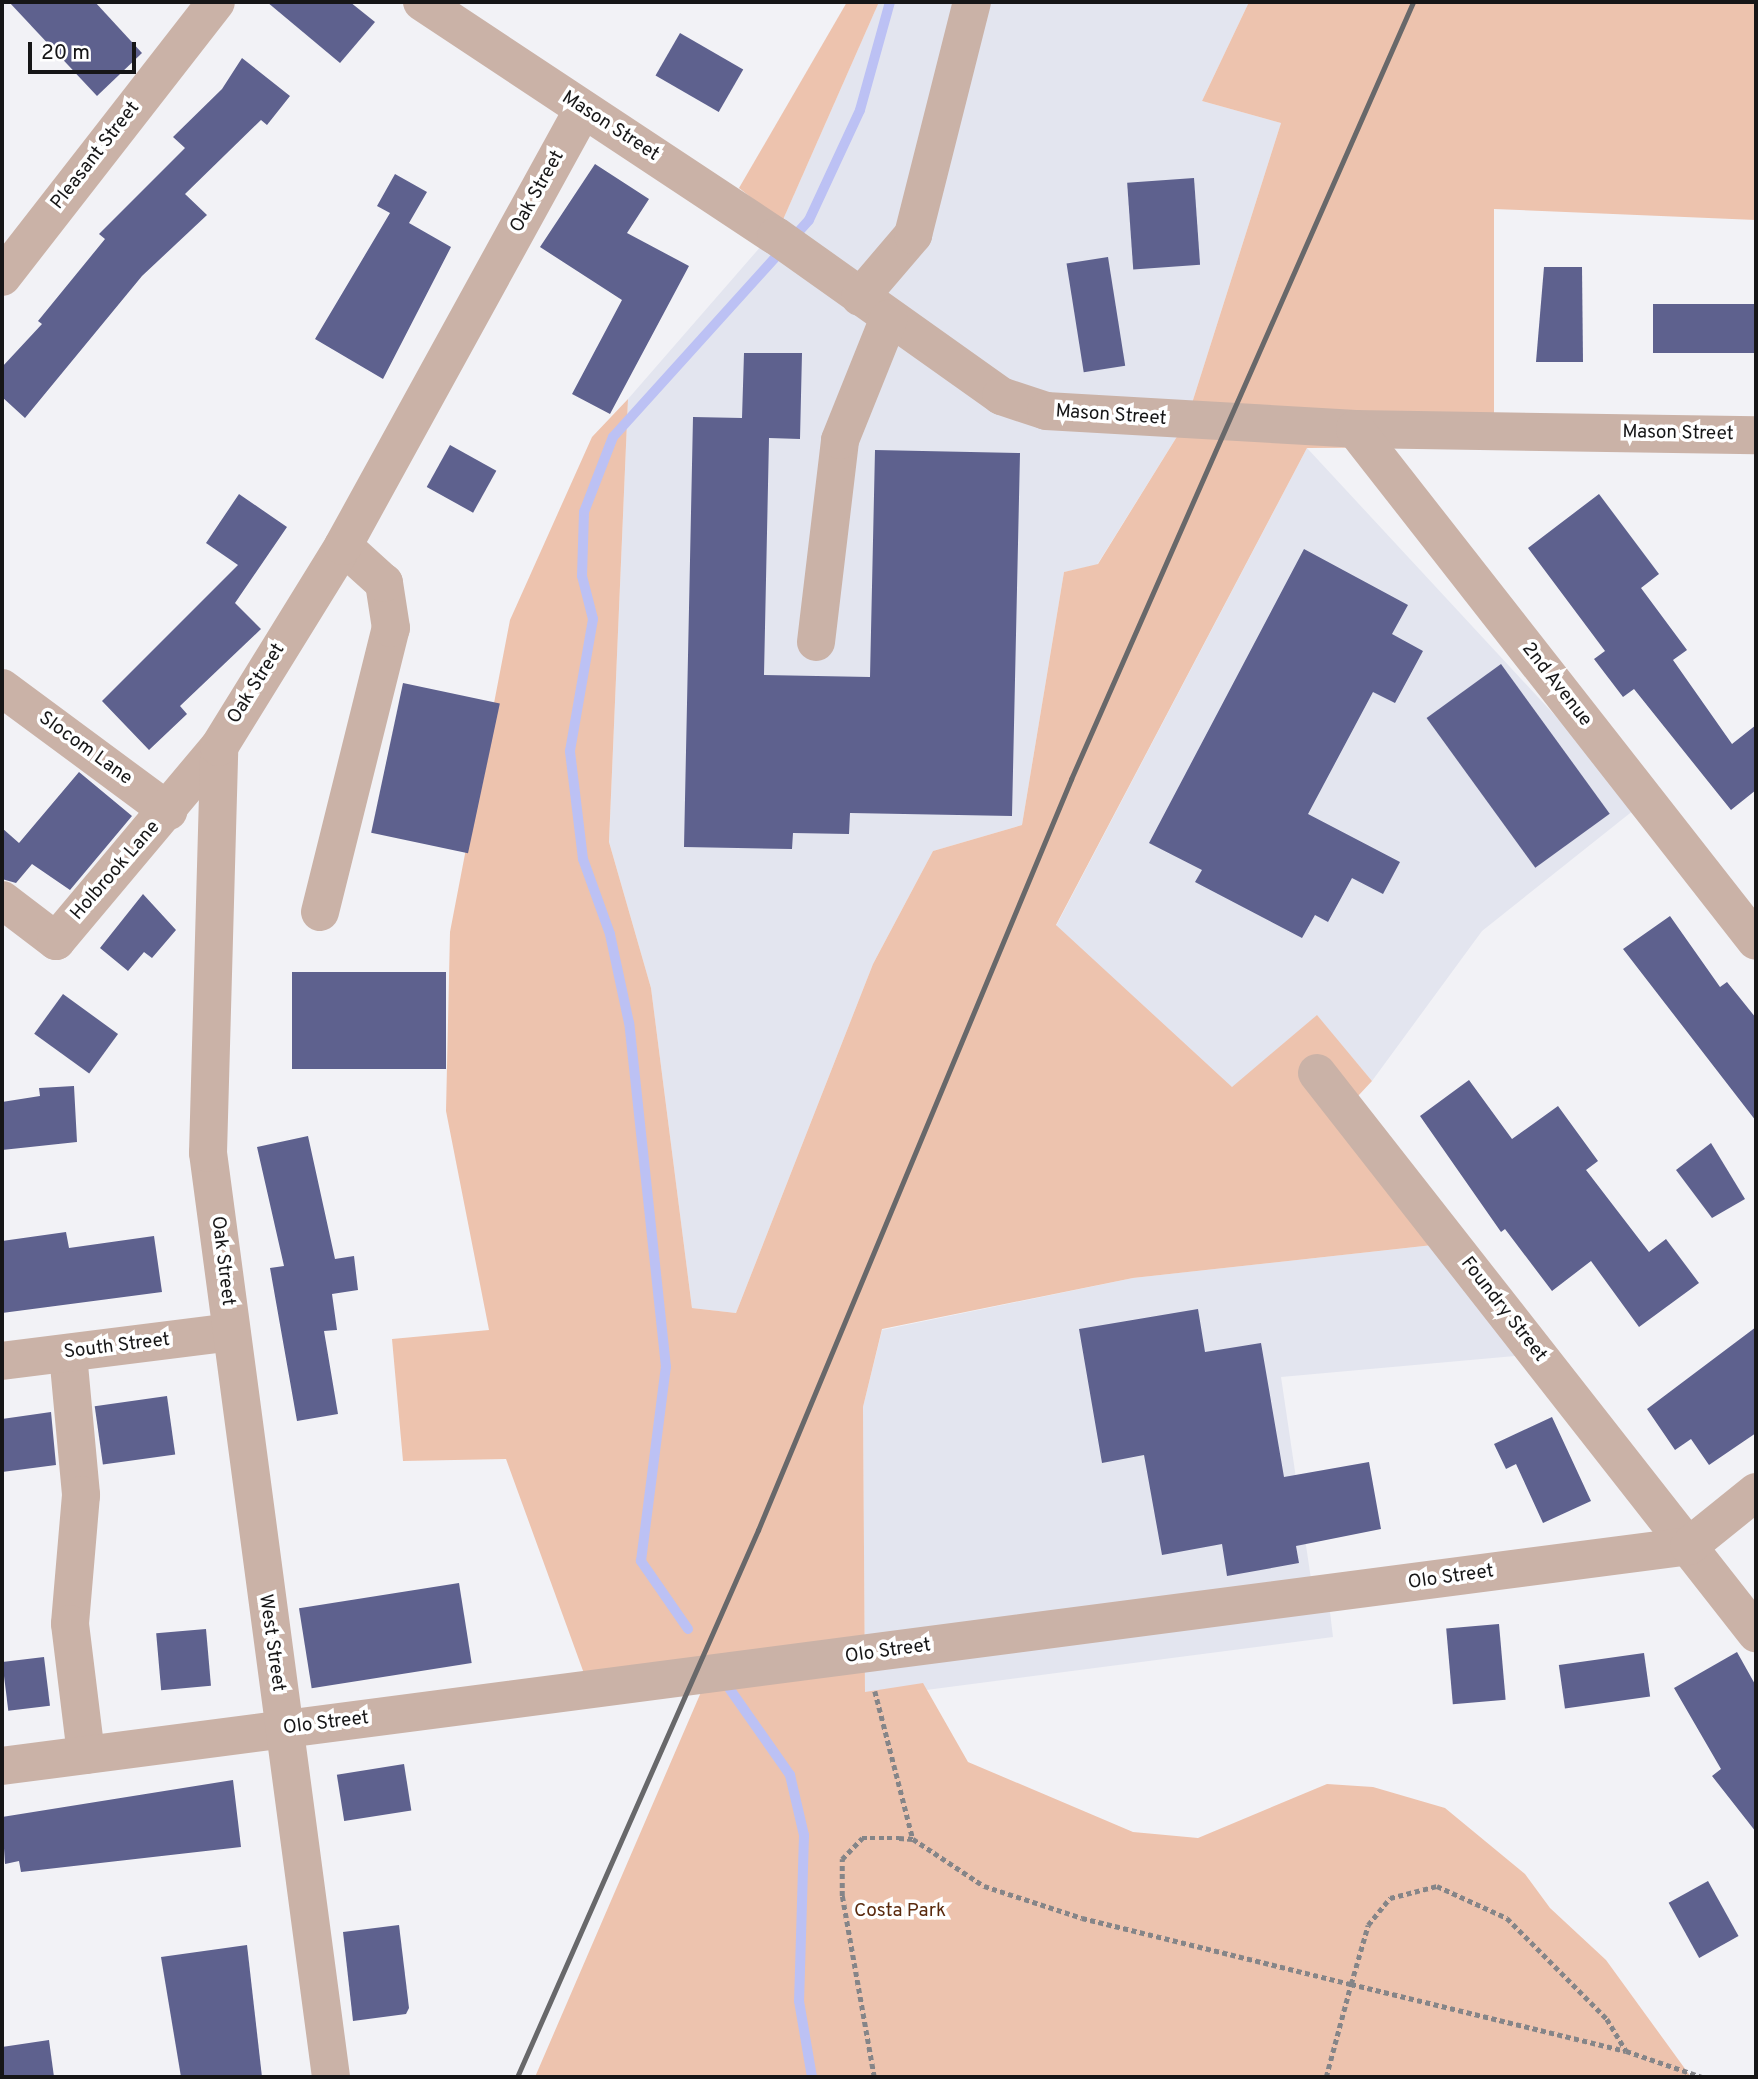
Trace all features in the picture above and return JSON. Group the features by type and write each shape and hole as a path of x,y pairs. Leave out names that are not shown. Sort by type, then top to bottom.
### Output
{"street":[{"name":"Pleasant Street","path":"2,277 216,2"},
{"name":"Mason Street","path":"422,2 776,236 1001,396 1046,411 1355,429 1756,435"},
{"path":"816,642 840,440 874,307 913,235 972,2"},
{"name":"Oak Street","path":"232,1332 208,1153 219,747 342,546 583,110"},
{"name":"2nd Avenue","path":"1355,429 1756,941"},
{"path":"320,912 391,628 384,583 342,546"},
{"name":"Slocom Lane","path":"2,688 168,811"},
{"name":"Holbrook Lane","path":"2,900 56,941 168,811 219,747"},
{"name":"Foundry Street","path":"1317,1073 1756,1633"},
{"name":"South Street","path":"2,1362 232,1332"},
{"name":"West Street","path":"232,1332 331,2077"},
{"path":"68,1354 80,1495 70,1624 86,1755"},
{"path":"1689,1546 1756,1492"},
{"name":"Olo Street","path":"2,1766 1689,1546"}],"path":[{"path":"865,1655 913,1839"},
{"path":"874,2077 842,1896 842,1859 862,1838 913,1839 984,1886 1082,1918 1626,2051 1702,2077"},
{"path":"1326,2077 1368,1926 1390,1898 1437,1886 1507,1918 1607,2020 1626,2051"}],"shaded area":[{"path":"879,2 1249,2 1202,101 1281,123 1186,422 1097,565 1064,572 1022,825 933,851 873,964 736,1313 692,1308 651,988 609,842 628,399 782,222"},
{"path":"1307,448 1639,806 1482,931 1372,1081 1317,1016 1232,1088 1056,926"},
{"path":"1442,1244 1527,1355 1281,1377 1311,1579 1326,1579 1333,1637 865,1698 863,1407 882,1330 1133,1278"}],"green space":[{"path":"847,2 879,2 782,222 739,188"},
{"name":"Costa Park","path":"1249,2 1756,2 1756,220 1494,209 1494,447 1307,448 1056,925 1232,1087 1317,1015 1372,1081 1344,1111 1442,1244 1133,1278 882,1329 863,1407 865,1692 923,1683 968,1762 1133,1832 1198,1838 1327,1784 1373,1787 1445,1808 1525,1874 1550,1908 1606,1960 1691,2077 535,2077 714,1662 586,1679 506,1459 403,1461 392,1339 489,1330 446,1111 450,932 510,620 592,437 628,399 609,842 651,988 692,1308 736,1313 873,964 933,851 1022,825 1064,572 1098,564 1186,422 1281,123 1202,101"}],"building":[{"path":"9,2 95,2 142,53 97,96"},
{"path":"267,2 350,2 375,22 340,63"},
{"path":"680,33 743,70 719,112 656,75"},
{"path":"242,58 290,96 267,125 261,120 185,194 207,215 142,276 25,418 2,397 2,367 42,324 38,321 105,239 99,234 185,148 173,137 222,89"},
{"path":"595,164 649,199 627,233 689,266 610,414 572,394 622,300 540,247"},
{"path":"395,174 427,192 409,223 451,247 383,379 315,339 390,213 377,206"},
{"path":"1194,178 1200,265 1133,269 1127,183"},
{"path":"1108,257 1125,366 1084,372 1067,264"},
{"path":"1544,267 1582,267 1583,362 1536,362"},
{"path":"1653,304 1756,304 1756,353 1653,353"},
{"path":"744,353 802,353 800,439 769,438 764,675 870,677 875,450 1020,453 1012,816 850,813 849,834 793,833 792,849 684,847 693,417 742,418"},
{"path":"450,445 496,471 473,513 427,487"},
{"path":"239,494 287,527 235,603 261,629 180,706 187,714 149,750 102,701 238,565 206,543"},
{"path":"1599,494 1659,574 1641,588 1687,650 1673,660 1732,744 1756,725 1756,790 1731,810 1634,689 1623,697 1594,659 1605,651 1528,548"},
{"path":"1304,549 1408,605 1392,634 1423,651 1395,703 1373,692 1308,814 1400,862 1383,894 1352,878 1328,922 1315,915 1302,938 1195,882 1202,870 1149,843"},
{"path":"1501,664 1610,814 1535,868 1427,718"},
{"path":"403,683 500,704 468,853 371,833"},
{"path":"79,772 132,816 70,890 32,864 16,883 2,879 2,828 19,843"},
{"path":"143,894 176,930 152,958 144,952 128,971 100,948"},
{"path":"1670,916 1720,987 1727,982 1756,1018 1756,1121 1623,949"},
{"path":"292,972 446,972 446,1069 292,1069"},
{"path":"63,994 118,1034 89,1074 34,1034"},
{"path":"1469,1080 1512,1139 1558,1106 1598,1161 1586,1170 1649,1252 1666,1239 1699,1283 1639,1327 1591,1261 1552,1291 1505,1229 1501,1232 1420,1116"},
{"path":"74,1086 77,1142 2,1150 2,1102 40,1096 39,1088"},
{"path":"308,1136 335,1259 354,1256 358,1290 332,1294 337,1330 324,1331 338,1414 297,1421 270,1268 284,1266 257,1147"},
{"path":"1711,1143 1745,1199 1712,1218 1676,1170"},
{"path":"66,1232 69,1248 154,1236 162,1292 2,1313 2,1241"},
{"path":"1198,1309 1205,1352 1261,1343 1284,1477 1369,1462 1381,1529 1296,1546 1299,1563 1227,1576 1222,1544 1162,1555 1144,1455 1102,1463 1079,1329"},
{"path":"1756,1327 1756,1433 1709,1465 1691,1439 1675,1450 1647,1409"},
{"path":"167,1396 175,1454 103,1465 95,1406"},
{"path":"51,1412 56,1465 2,1472 2,1419"},
{"path":"1552,1417 1591,1501 1543,1523 1516,1464 1506,1469 1494,1444"},
{"path":"459,1583 472,1663 312,1688 299,1608"},
{"path":"1499,1624 1506,1700 1453,1704 1446,1629"},
{"path":"206,1629 211,1686 161,1690 156,1633"},
{"path":"1737,1652 1756,1686 1756,1832 1712,1776 1721,1769 1674,1688"},
{"path":"1644,1653 1650,1697 1565,1709 1559,1665"},
{"path":"44,1657 50,1706 8,1711 2,1662"},
{"path":"404,1764 411,1810 344,1821 337,1775"},
{"path":"233,1780 241,1847 21,1872 19,1861 5,1864 2,1817"},
{"path":"1708,1881 1739,1936 1699,1958 1669,1903"},
{"path":"399,1925 409,2008 406,2014 353,2021 343,1932"},
{"path":"247,1945 262,2077 181,2077 161,1957"},
{"path":"49,2040 54,2077 2,2077 2,2047"}],"waterway":[{"path":"688,1629 641,1561 666,1367 629,1023 610,934 583,859 570,751 593,619 582,576 584,512 613,437 809,220 860,110 890,2"},
{"path":"724,1681 790,1775 804,1835 799,2001 812,2077"}],"railway":[{"path":"517,2077 758,1530 1071,779 1413,2"}]}
